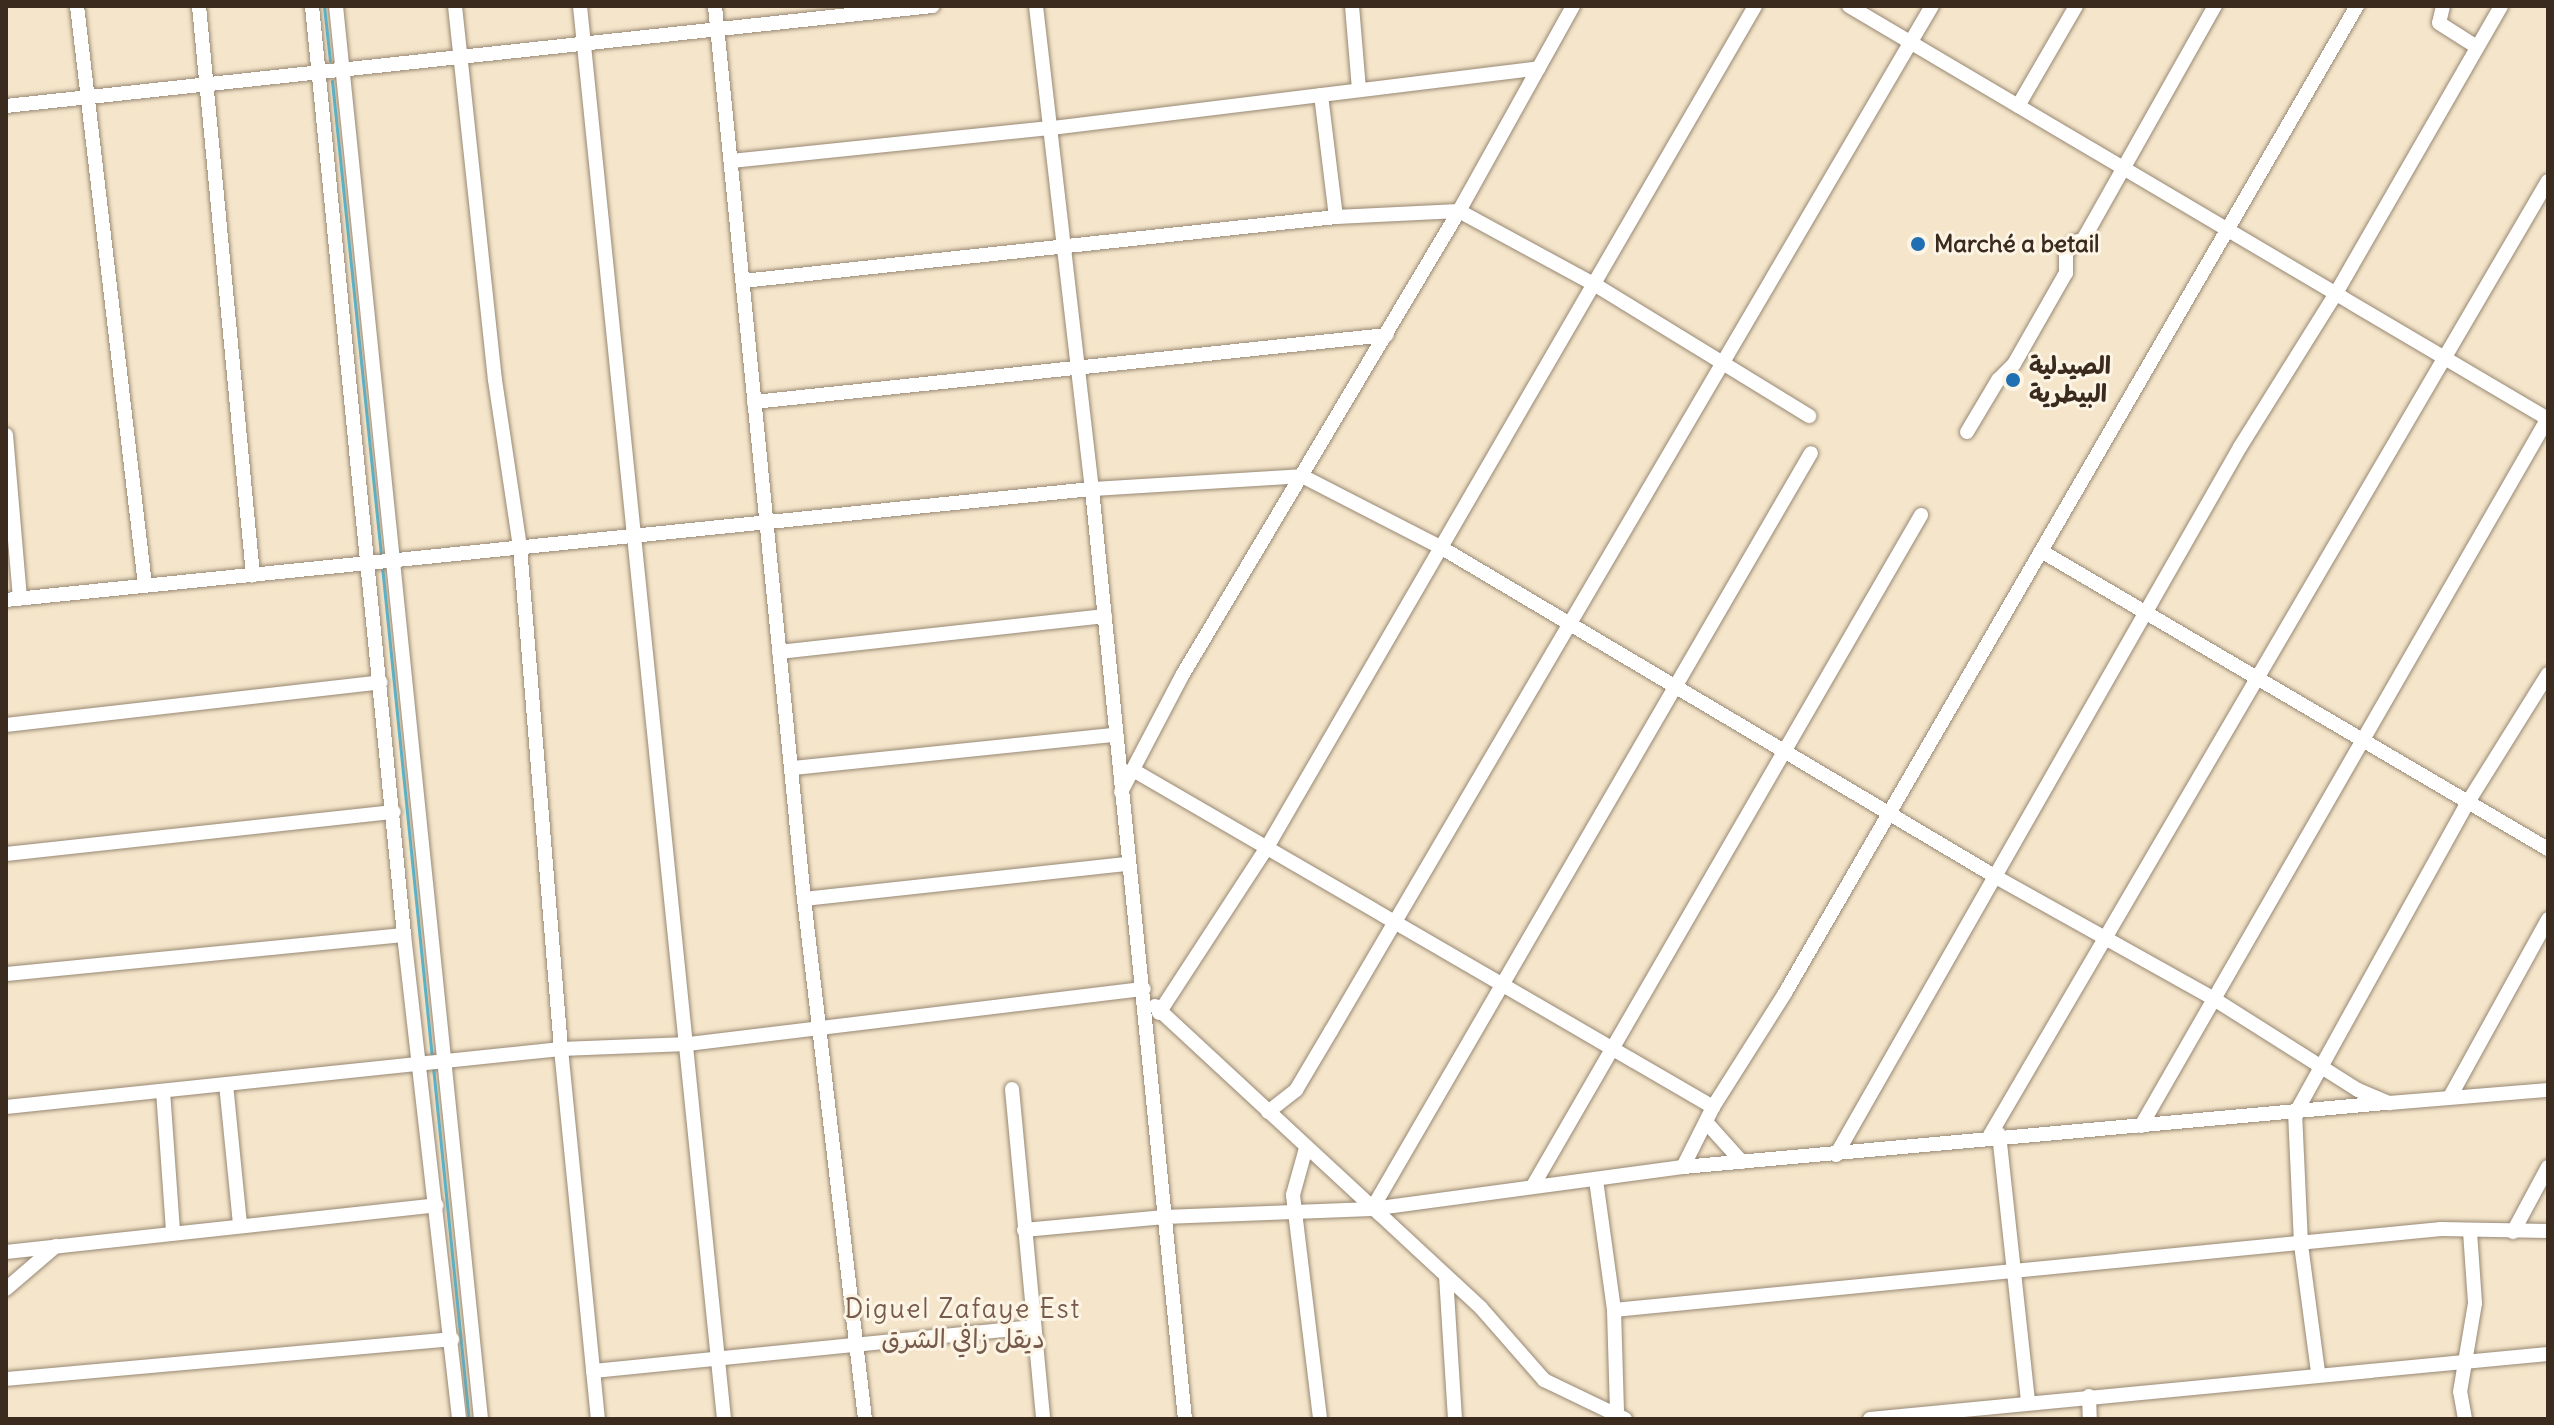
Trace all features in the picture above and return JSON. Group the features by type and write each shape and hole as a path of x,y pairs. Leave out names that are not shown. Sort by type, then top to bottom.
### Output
{"street":[{"path":"77,6 145,585"},
{"path":"199,6 253,575"},
{"path":"312,6 330,71 432,1064 481,1419"},
{"path":"336,6 330,71 381,561 381,682 404,935 432,1064 436,1205 459,1419"},
{"path":"455,6 495,380 520,547 561,1049 598,1419"},
{"path":"580,6 724,1419"},
{"path":"715,6 804,899 822,1024 865,1419"},
{"path":"6,106 208,88 330,71 933,6"},
{"path":"1036,6 1092,489 1185,1419"},
{"path":"1352,6 1359,90"},
{"path":"1121,792 1183,674 1459,211 1573,6"},
{"path":"1159,1013 1266,849 1597,286 1755,6"},
{"path":"1849,6 2444,362 2548,419 2366,741 2141,1126"},
{"path":"1268,1112 1296,1090 1568,623 1724,368 1932,6"},
{"path":"2018,106 2076,6"},
{"path":"1967,432 1998,380 2014,364 2066,273 2066,254 2074,242 2083,240 2215,6"},
{"path":"1683,1167 1713,1107 1888,814 2357,6"},
{"path":"2443,6 2439,23 2477,47"},
{"path":"1836,1155 2144,614 2335,295 2501,6"},
{"path":"731,161 1052,128 1538,68"},
{"path":"1321,95 1336,217"},
{"path":"2028,1401 2018,1273 1995,1135 2254,679 2444,362 2548,181"},
{"path":"743,281 1336,217 1459,211 1597,286 1724,368 1809,416"},
{"path":"754,402 1386,335"},
{"path":"6,435 13,599 1092,489 1302,476 1442,548 1888,814 2214,999 2320,1069 2389,1103"},
{"path":"1372,1209 1811,453"},
{"path":"1534,1184 1609,1046 1921,515"},
{"path":"2041,551 2254,679 2548,849"},
{"path":"779,652 1105,616"},
{"path":"2318,1372 2301,1244 2295,1114 2468,802 2548,674"},
{"path":"6,725 381,682"},
{"path":"793,768 1115,735"},
{"path":"1133,770 1713,1107"},
{"path":"6,854 394,812"},
{"path":"804,899 1128,864"},
{"path":"2451,1095 2548,919"},
{"path":"6,974 404,935"},
{"path":"1144,989 1159,1013 1446,1276 1544,1380 1621,1416 1614,1310 1596,1180"},
{"path":"6,1107 561,1049 688,1044 822,1024 1144,989"},
{"path":"226,1084 240,1225"},
{"path":"1012,1089 1043,1419"},
{"path":"1024,1230 1164,1217 1372,1209 1534,1184 1596,1180 1683,1167 1836,1155 1995,1135 2295,1114 2451,1095 2548,1090"},
{"path":"163,1091 173,1231"},
{"path":"1706,1122 1742,1162"},
{"path":"1306,1148 1293,1195 1320,1419"},
{"path":"2513,1232 2548,1167"},
{"path":"6,1252 173,1231 436,1205"},
{"path":"1614,1310 2018,1273 2441,1229 2470,1232 2548,1231"},
{"path":"2465,1419 2460,1392 2475,1303 2470,1232"},
{"path":"6,1289 57,1246"},
{"path":"1446,1276 1455,1419"},
{"path":"593,1371 1034,1327"},
{"path":"6,1379 452,1339"},
{"path":"1870,1419 2318,1372 2548,1354"},
{"path":"2089,1396 2090,1419"}],"waterway":[{"path":"324,6 330,61"},
{"path":"332,81 381,558"},
{"path":"382,566 432,1056"},
{"path":"433,1067 469,1419"}],"place":[{"name":"Marché a betail","path":"1918,244"},
{"name":"الصيدلية البيطرية","path":"2013,380"}],"district":[{"name":"Diguel Zafaye Est ديقل زافي الشرق","path":"963,1324"}]}
